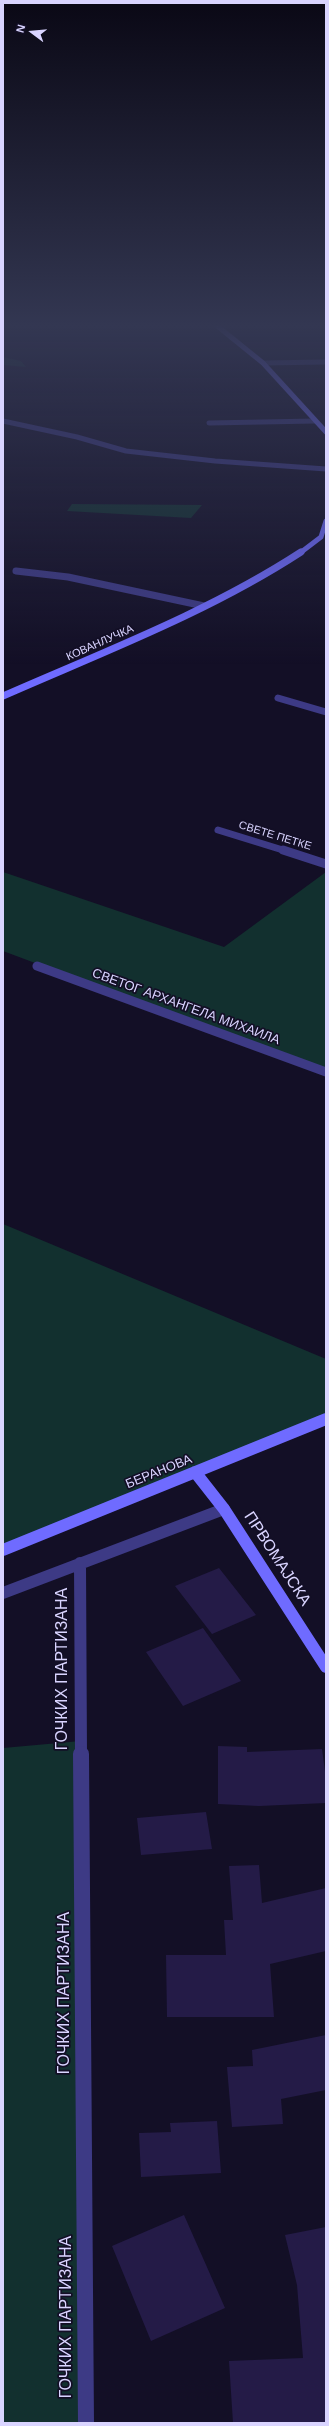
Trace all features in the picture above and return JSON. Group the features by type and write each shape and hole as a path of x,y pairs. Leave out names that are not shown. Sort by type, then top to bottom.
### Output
{"street":[{"path":"81,438 126,451 215,461 326,469"},
{"name":"КОВАНЛУЧКА","path":"3,696 204,606 243,586 300,553 323,537 326,521"},
{"path":"16,571 68,577 204,606"},
{"path":"278,698 326,712"},
{"name":"СВЕТЕ ПЕТКЕ","path":"218,830 326,864"},
{"name":"СВЕТОГ АРХАНГЕЛА МИХАИЛА","path":"37,966 326,1072"},
{"name":"БЕРАНОВА","path":"3,1550 326,1419"},
{"name":"ПРВОМАЈСКА","path":"195,1472 224,1509 326,1667"},
{"path":"3,1593 224,1509"},
{"name":"ГОЧКИХ ПАРТИЗАНА","path":"80,1563 86,2423"}],"green space":[{"path":"72,504 202,505 191,518 67,511"},
{"path":"3,872 224,947 326,872 326,1072 3,951"},
{"path":"3,1224 326,1359 326,1419 3,1550"},
{"path":"81,1741 86,2423 3,2423 3,1748"}],"building":[{"path":"219,1568 256,1615 212,1634 175,1586"},
{"path":"203,1628 241,1681 183,1706 146,1652"},
{"path":"218,1746 247,1747 247,1752 322,1749 326,1779 326,1803 259,1806 218,1804"},
{"path":"206,1812 212,1849 141,1855 137,1818"},
{"path":"259,1865 262,1903 326,1888 326,1951 270,1964 274,2017 167,2017 166,1955 226,1955 224,1920 233,1920 229,1866"},
{"path":"326,2035 326,2090 281,2099 283,2124 232,2127 227,2067 253,2066 252,2050"},
{"path":"217,2121 221,2173 141,2177 139,2133 171,2132 170,2123"},
{"path":"184,2215 225,2308 151,2341 112,2246"},
{"path":"326,2227 326,2423 233,2423 229,2361 303,2358 297,2285 285,2235"}]}
